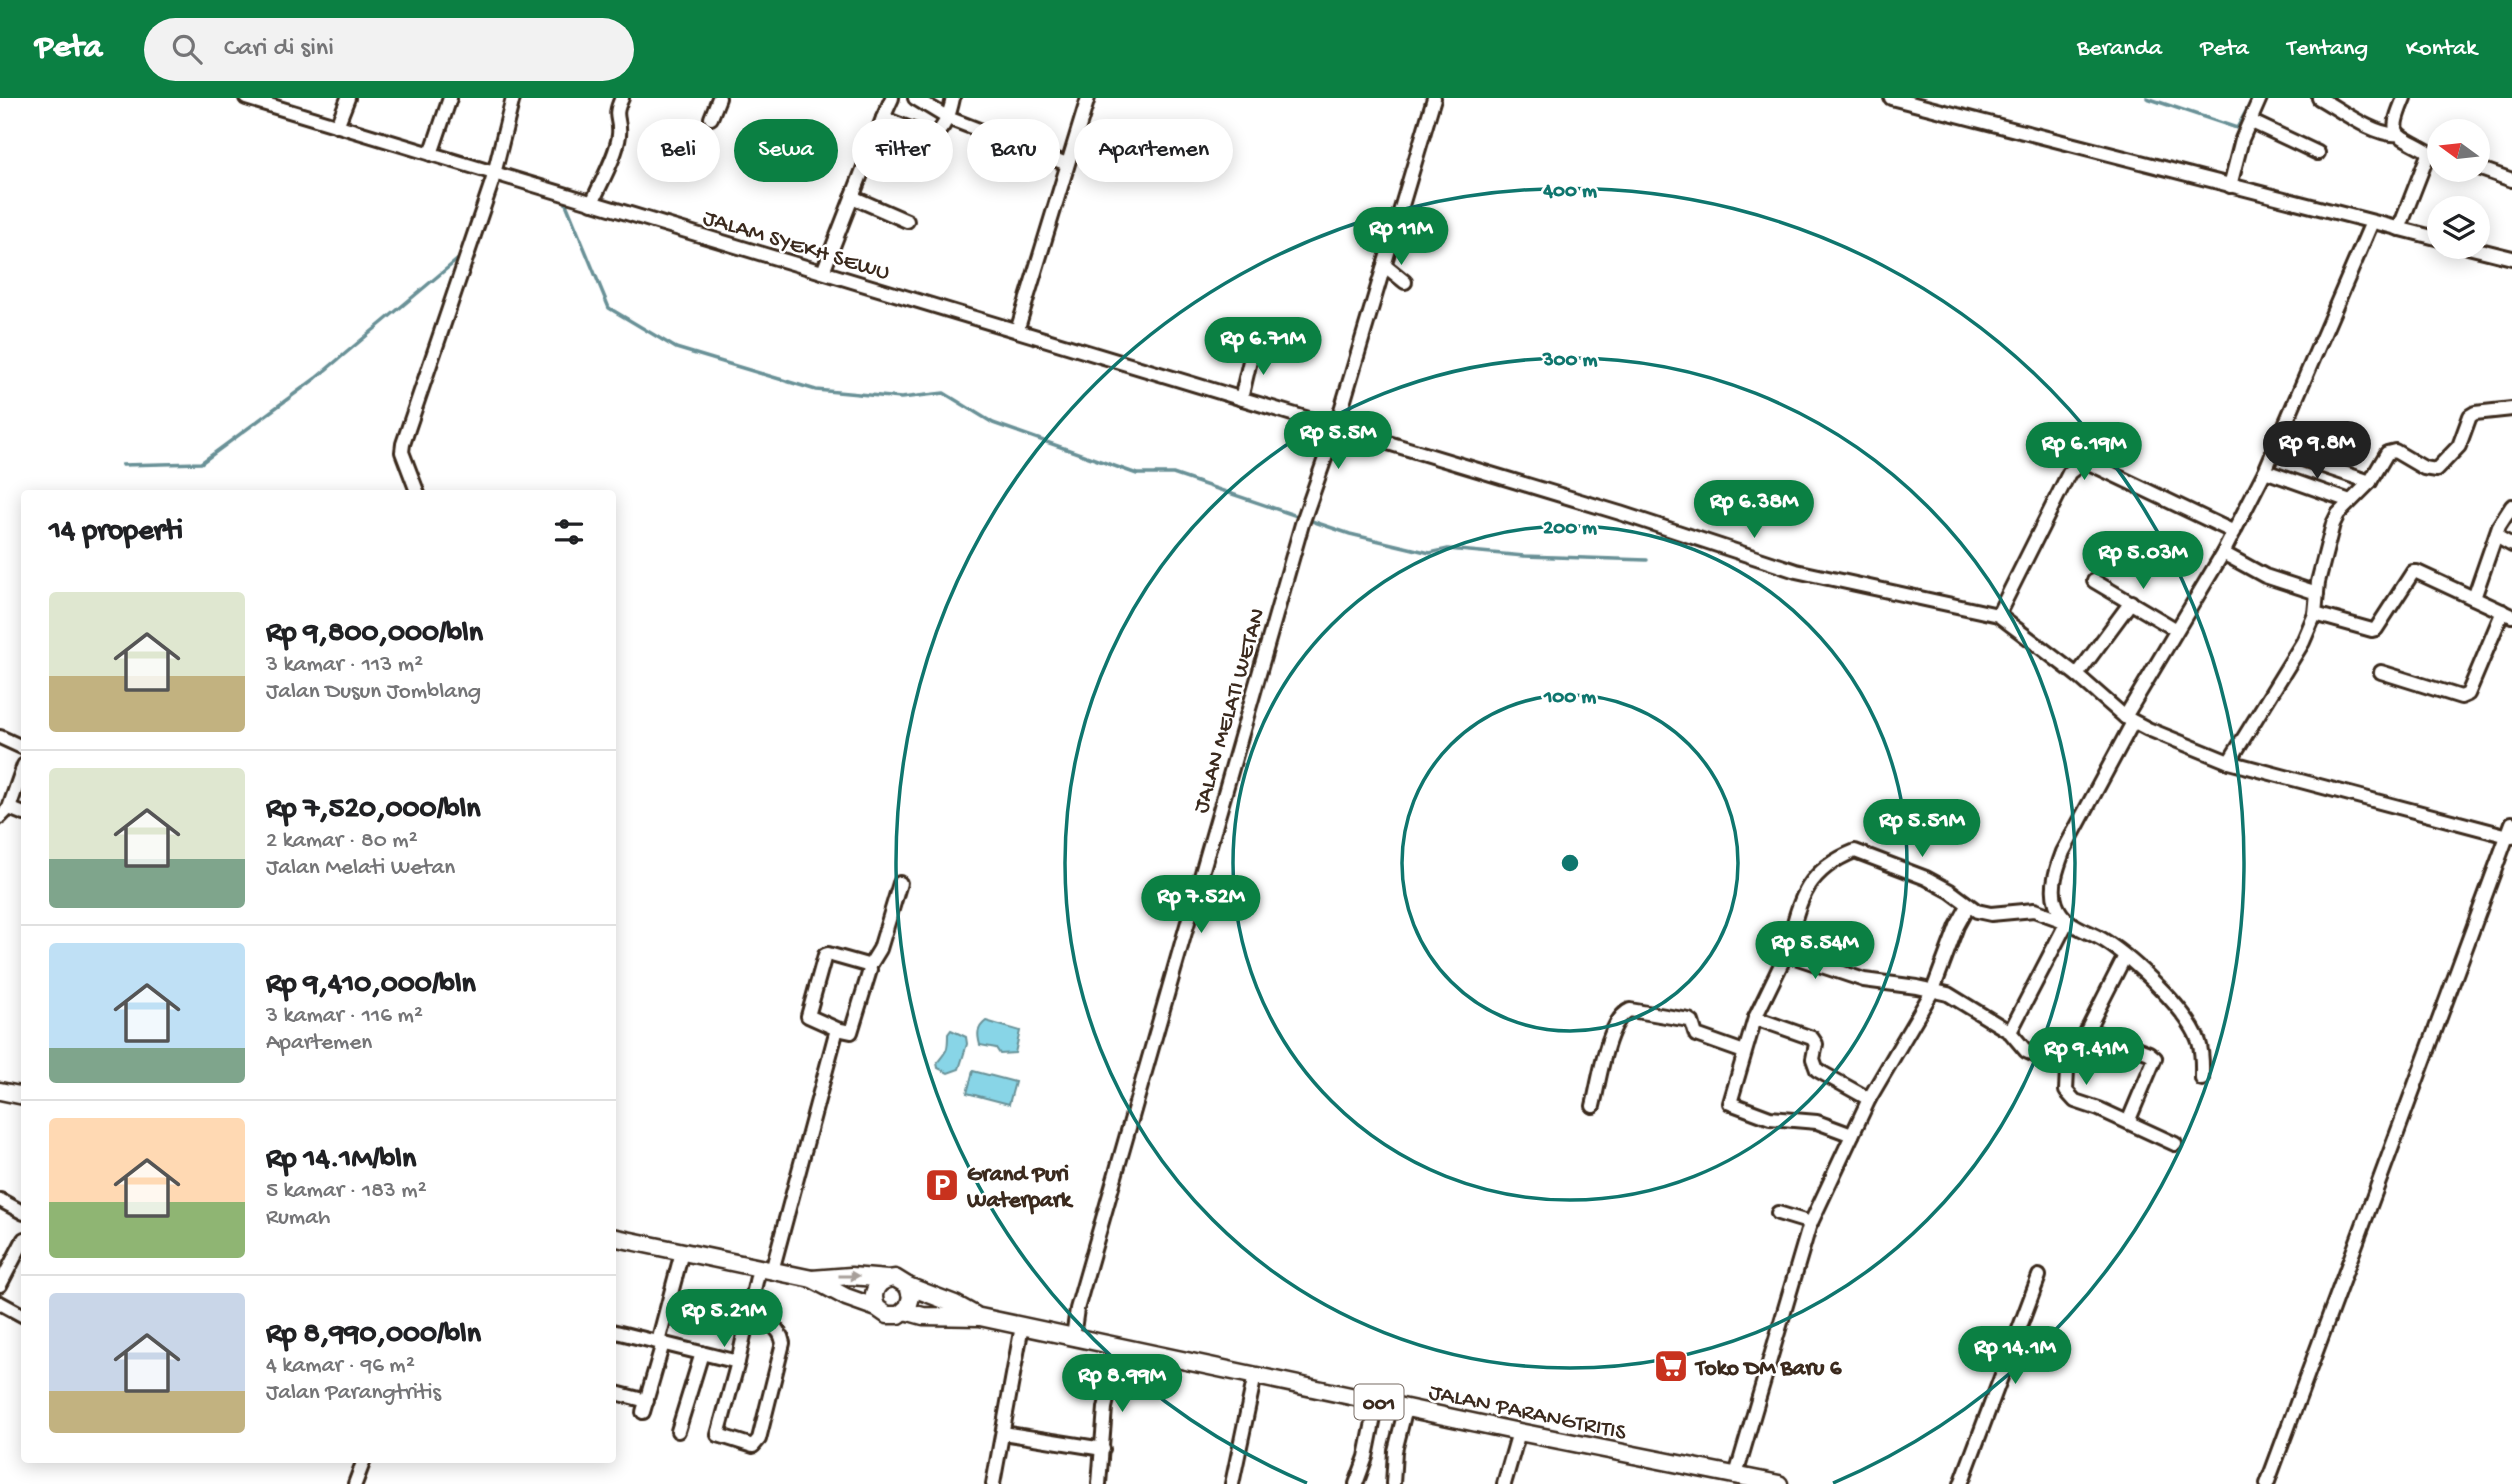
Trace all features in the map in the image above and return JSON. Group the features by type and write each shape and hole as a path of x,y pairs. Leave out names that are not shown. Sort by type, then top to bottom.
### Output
{"main road":[{"path":"0,1091 21,1095"},
{"name":"001","path":"616,1240 812,1279 850,1276 899,1279 908,1286"},
{"name":"001","path":"812,1279 881,1312 893,1316 905,1311"},
{"path":"877,1308 874,1291 877,1285 887,1279"},
{"name":"JALAN PARANGTRITIS","path":"908,1286 955,1304 980,1318"},
{"path":"905,1311 911,1297 908,1286"},
{"name":"JALAN PARANGTRITIS","path":"905,1311 923,1316 980,1318 1022,1326 1519,1432 1779,1484"}],"street":[{"name":"JALAM SYEKH SEWU","path":"246,98 494,176 592,203 1620,513 1796,571 1998,615"},
{"path":"337,125 348,98"},
{"path":"431,154 450,98"},
{"path":"416,490 402,452 403,444 494,176 513,98"},
{"path":"592,203 617,144 619,131 615,113 622,98"},
{"path":"711,118 719,98"},
{"path":"822,272 892,98"},
{"path":"915,98 948,118 1067,164"},
{"path":"883,118 931,137 948,118 953,98"},
{"path":"1017,331 1088,98"},
{"name":"JALAN MELATI WETAN","path":"1073,1337 1077,1309 1302,524 1336,427 1434,98"},
{"path":"1891,98 2427,237"},
{"path":"2230,186 2242,139 2260,98"},
{"path":"2319,98 2376,130 2389,135 2398,134"},
{"path":"2404,98 2394,128 2398,134 2427,150"},
{"path":"2250,121 2318,153"},
{"path":"2399,229 2427,169"},
{"path":"2490,172 2512,180"},
{"path":"852,197 907,221"},
{"path":"2067,922 2056,905 2054,889 2063,852 2175,629 2223,553 2264,471 2372,222"},
{"path":"2490,252 2512,258"},
{"path":"1384,265 1405,282"},
{"path":"1241,399 1253,348"},
{"path":"2229,762 2303,642 2315,614 2316,593 2327,541 2338,514 2370,482 2387,453 2391,451 2424,468 2436,470 2459,446 2470,416 2475,413 2512,409"},
{"path":"2273,449 2370,482"},
{"path":"2234,532 2087,462 2082,463 2069,474 1998,615 2077,675 2129,720 2229,762 2509,837"},
{"path":"2264,471 2350,501"},
{"path":"2474,598 2501,521 2512,506"},
{"path":"2496,536 2512,545"},
{"path":"2223,553 2266,576 2316,593"},
{"path":"2315,614 2376,629 2413,572 2421,573 2507,614 2468,694 2461,697 2381,671"},
{"path":"2094,581 2175,629"},
{"path":"2077,675 2131,602"},
{"path":"0,737 21,747"},
{"path":"4,812 21,772"},
{"path":"2267,1484 2512,823"},
{"path":"1852,1135 1816,1122 1770,1118 1730,1103 1755,1018 1786,954 1800,899 1813,877 1838,858 1855,851 1926,878 1950,891 1977,911 1991,914 2040,911 2104,940 2125,956 2179,1009 2193,1029 2201,1052 2202,1079"},
{"path":"869,967 831,954 825,955 808,1016 851,1032 869,967 880,949 900,883"},
{"path":"1736,1475 1811,1223 1869,1099 1933,990 1957,926 1968,906"},
{"path":"2010,1032 2067,922"},
{"path":"1786,954 1864,980 1933,990 1958,999 2010,1032 2026,1051 2067,1070"},
{"path":"2125,956 2067,1070 2066,1091 2070,1099 2175,1144"},
{"path":"1593,1106 1611,1034 1619,1018 1630,1010 1689,1020 1696,1035 1744,1052"},
{"path":"1755,1018 1812,1038 1816,1044 1814,1059 1817,1070 1869,1099"},
{"path":"748,1316 770,1323 782,1335 783,1343 759,1439 754,1446 718,1435 748,1316 766,1270 837,1029"},
{"path":"2089,1030 2149,1053 2155,1058 2128,1122"},
{"path":"0,1200 21,1211"},
{"path":"1778,1213 1811,1223"},
{"path":"0,1285 21,1244"},
{"path":"616,1394 645,1406 682,1252"},
{"path":"1961,1484 2039,1276"},
{"path":"0,1303 21,1314"},
{"path":"993,1484 1022,1326"},
{"path":"616,1332 738,1362"},
{"path":"1100,1484 1105,1408 1115,1364 1111,1345"},
{"path":"678,1431 702,1353"},
{"path":"1232,1484 1255,1375"},
{"path":"1356,1484 1366,1457 1377,1402"},
{"path":"1393,1484 1393,1461 1406,1407"},
{"path":"1504,1484 1519,1432"},
{"path":"1003,1433 1103,1449"},
{"path":"355,1484 363,1463"}],"water":[{"path":"986,1021 1020,1031 1015,1053 1000,1054 996,1048 980,1045 979,1032"},
{"path":"951,1030 966,1037 967,1044 959,1069 948,1073 938,1068 937,1063 946,1050"},
{"path":"973,1071 1015,1082 1009,1104 967,1093"}],"waterway":[{"path":"2147,98 2237,128 2253,98"},
{"path":"564,199 609,308 676,348 816,390 901,398 944,393 993,423 1137,474 1173,474 1350,534 1430,553 1448,549 1524,556 1647,560"},
{"path":"122,465 201,463 316,378 463,255"}],"place":[{"name":"Grand Puri Waterpark","path":"942,1185"},
{"name":"Toko DM Baru 6","path":"1671,1366"}]}
